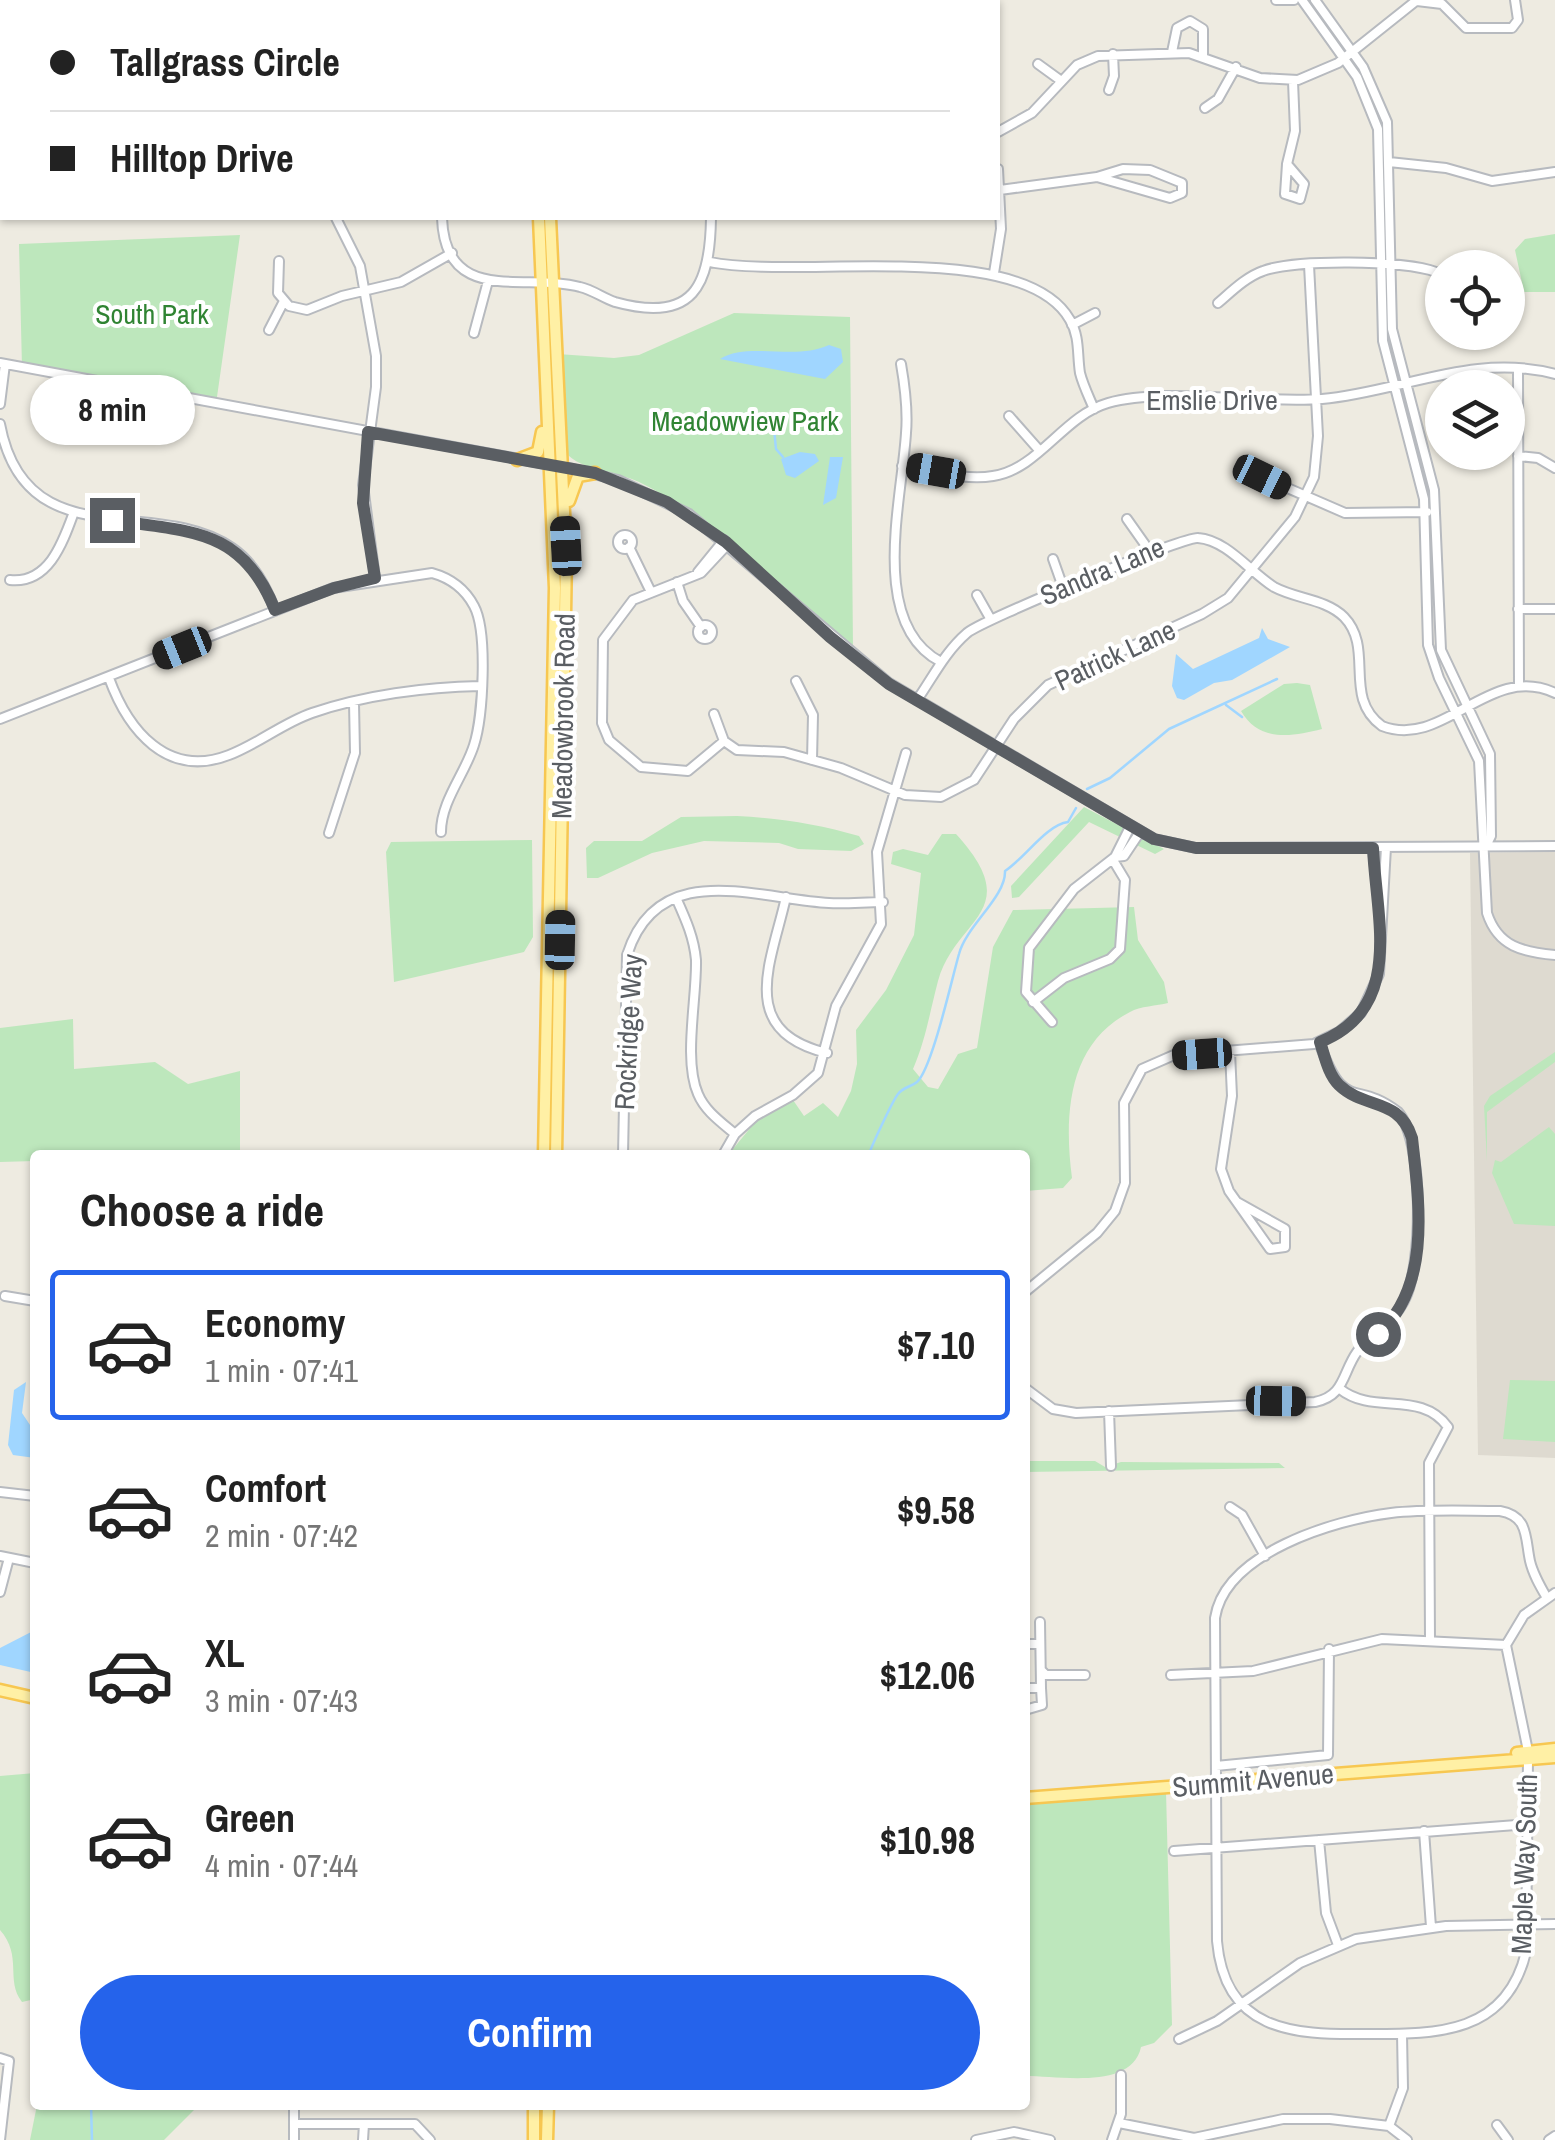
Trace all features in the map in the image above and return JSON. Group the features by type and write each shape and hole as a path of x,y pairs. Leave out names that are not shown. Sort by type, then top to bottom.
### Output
{"main road":[{"name":"Meadowbrook Road","path":"539,220 566,550 556,1150"},
{"name":"Meadowbrook Road","path":"544,1150 554,588 544,376 550,220"},
{"path":"517,460 540,448 544,376"},
{"path":"549,465 554,472 566,550"},
{"path":"566,550 570,487 578,476 595,473"},
{"path":"0,1690 30,1697"},
{"name":"Summit Avenue","path":"1030,1798 1482,1761 1555,1749"},
{"name":"Summit Avenue","path":"1528,1755 1555,1757"},
{"path":"534,2110 534,2140"},
{"path":"547,2140 548,2110"}],"street":[{"path":"1276,0 1294,0"},
{"path":"1302,0 1343,58 1372,109 1380,162 1382,330 1417,462 1424,512 1426,628 1435,668 1478,752 1486,846 1486,906 1492,927 1516,948 1555,956"},
{"path":"1315,0 1352,52 1383,107 1391,162 1392,328 1427,456 1436,511 1437,627 1445,663 1488,745 1491,836 1486,846"},
{"path":"1000,131 1032,113 1060,80 1084,60 1113,54 1172,52 1203,55 1266,79 1293,80 1318,74 1417,1 1442,4 1466,28 1512,28 1518,20 1516,0"},
{"path":"1172,52 1177,28 1193,21 1204,33 1203,55"},
{"path":"1109,90 1114,76 1113,54"},
{"path":"1038,64 1060,80"},
{"path":"1205,108 1218,99 1236,67"},
{"path":"1287,164 1295,131 1293,80"},
{"path":"1380,162 1446,168 1492,181 1555,172"},
{"path":"994,274 1000,247 1000,190 1097,178 1116,170 1150,170 1178,179 1182,190 1170,198 1097,178"},
{"path":"337,220 352,245 364,290 376,378 363,503 375,578"},
{"path":"443,220 452,253 468,271 488,281 576,286 626,304 666,305 698,288 710,262 711,220"},
{"path":"279,261 275,281 284,302 307,310 410,278 452,253"},
{"path":"710,262 751,268 958,269 994,274 1048,296 1072,325 1081,376 1094,409"},
{"path":"1218,303 1267,269 1308,265 1425,271"},
{"name":"Patrick Lane","path":"724,741 737,750 772,750 854,772 894,792 934,798 955,794 974,780 1023,708 1048,685 1202,614 1235,592 1306,498 1318,455 1308,265"},
{"path":"474,333 488,281"},
{"path":"269,330 284,302"},
{"path":"1072,325 1095,313"},
{"path":"0,404 2,363 595,473 667,502 726,542 830,637 917,700 1130,828 1196,848 1555,846"},
{"path":"901,364 906,410 898,606 916,643 941,662"},
{"name":"Emslie Drive","path":"1525,370 1555,374"},
{"name":"Emslie Drive","path":"902,466 990,477 1014,469 1094,409 1130,400 1315,400 1425,376"},
{"path":"1009,416 1039,450"},
{"path":"0,424 11,458 27,482 46,498 74,512 186,530 220,541 250,564 275,610"},
{"path":"1525,457 1538,458 1555,468"},
{"path":"1518,470 1519,686"},
{"path":"1262,477 1352,514 1436,511"},
{"path":"10,580 25,581 44,570 74,512"},
{"path":"1127,519 1151,553"},
{"name":"Sandra Lane","path":"917,700 941,662 963,637 990,618 1182,538 1200,538 1217,544 1282,591 1330,608 1347,620 1356,637 1361,700 1382,726 1415,731 1457,710"},
{"path":"714,714 724,741 688,771 650,769 632,762 605,732 603,640 633,600 650,590 694,577 726,542"},
{"path":"629,547 650,590"},
{"path":"1426,553 1437,553"},
{"path":"1053,559 1064,590"},
{"path":"0,719 334,588 375,578 432,573 465,593 480,628 477,734 444,812 441,832"},
{"path":"677,582 682,602 701,627"},
{"path":"977,595 990,618"},
{"path":"1518,609 1555,609"},
{"path":"1435,668 1445,663"},
{"path":"109,678 123,710 143,738 165,754 194,761 230,755 300,718 354,703 480,686"},
{"path":"796,681 813,715 812,760"},
{"path":"1457,710 1494,691 1519,686 1555,693"},
{"path":"329,833 355,753 354,703"},
{"path":"726,1150 735,1134 807,1085 827,1053 836,1006 881,924 878,852 906,753"},
{"path":"1480,784 1492,785"},
{"path":"1052,1022 1026,992 1029,948 1074,889 1114,858 1130,828"},
{"path":"1114,858 1124,856 1140,832"},
{"path":"1373,848 1380,910"},
{"path":"1030,1288 1097,1232 1116,1211 1125,1184 1124,1103 1138,1074 1168,1056 1320,1042 1346,1028 1371,996 1380,968 1386,848"},
{"path":"1033,1002 1064,978 1110,959 1120,949 1125,880 1114,858"},
{"name":"Rockridge Way","path":"623,1150 627,955 634,934 650,914 677,900 728,888 828,903 883,902"},
{"path":"786,897 764,990 771,1016 790,1040 827,1053"},
{"path":"677,900 691,932 696,958 693,1073 697,1092 708,1110 735,1134"},
{"path":"1030,1392 1053,1408 1109,1411 1315,1402 1340,1389 1356,1354 1392,1320 1413,1279 1417,1255 1413,1143 1398,1112 1355,1096 1338,1084 1320,1042"},
{"path":"1230,1052 1232,1096 1220,1162 1226,1185 1237,1202 1270,1249 1285,1247 1285,1229 1237,1202"},
{"path":"5,1296 30,1300"},
{"path":"1340,1389 1366,1402 1425,1407 1448,1429 1435,1445 1430,1462 1430,1639"},
{"path":"1109,1411 1112,1466"},
{"path":"0,1492 30,1495"},
{"path":"1230,1506 1242,1515 1265,1556"},
{"path":"1171,1675 1215,1674 1272,1667 1329,1649 1382,1639 1506,1644 1519,1620 1551,1596 1532,1566 1519,1518 1500,1511 1430,1511 1356,1519 1265,1556 1236,1574 1221,1596 1215,1618 1215,1674 1216,1766 1216,1848 1218,1953 1226,1978 1241,2003"},
{"path":"0,1592 5,1557 30,1562"},
{"path":"1030,1709 1042,1705 1040,1622"},
{"path":"1030,1644 1040,1644"},
{"name":"Maple Way South","path":"1241,2003 1260,2019 1292,2032 1450,2031 1493,2008 1522,1966 1528,1924 1528,1755 1506,1644"},
{"path":"1216,1766 1328,1755 1329,1649"},
{"path":"1041,1670 1046,1675 1085,1675"},
{"path":"1030,1688 1041,1688"},
{"path":"1174,1852 1528,1824"},
{"path":"1424,1832 1431,1927"},
{"path":"1319,1840 1326,1914 1338,1945"},
{"path":"1181,2037 1203,2030 1300,1963 1338,1945 1431,1927 1555,1924"},
{"path":"1389,2126 1402,2094 1402,2034"},
{"path":"1,2139 4,2059"},
{"path":"1112,2140 1119,2123 1121,2075"},
{"path":"294,2110 294,2140"},
{"path":"1119,2123 1169,2136 1200,2139 1295,2118 1389,2126 1408,2140"},
{"path":"294,2124 415,2124 430,2140"},
{"path":"363,2140 364,2124"},
{"path":"1497,2124 1508,2140"},
{"path":"976,2140 1014,2132 1050,2140"},
{"path":"1549,2140 1555,2136"}],"shaded area":[{"path":"1555,852 1555,1458 1478,1455 1470,853"}],"green space":[{"path":"1555,234 1555,292 1525,292 1525,250 1515,250 1525,239"},
{"name":"South Park","path":"240,235 216,404 22,367 19,244"},
{"name":"Meadowview Park","path":"734,313 850,317 853,650 699,518 639,482 576,461 564,449 558,354 614,358 639,355"},
{"path":"1284,684 1310,685 1322,729 1277,735 1257,728 1241,711"},
{"path":"1084,807 1164,849 1155,854 1089,822 1019,897 1012,898 1011,886"},
{"path":"737,816 829,828 859,836 864,844 851,851 798,849 779,843 704,841 652,853 598,878 587,878 586,848 594,841 642,841 681,817"},
{"path":"942,834 956,834 986,881 986,898 938,981 913,1069 928,1087 938,1089 958,1054 977,1048 993,947 1013,910 1134,907 1138,940 1164,982 1168,1003 1134,1010 1109,1026 1093,1043 1074,1084 1069,1131 1072,1178 1063,1188 1030,1191 1030,1150 732,1150 756,1121 793,1100 804,1116 823,1103 838,1117 851,1091 857,1064 856,1030 886,990 914,935 921,873 891,864 893,852 903,849 928,855"},
{"path":"532,840 533,937 524,952 394,982 386,852 391,842"},
{"path":"73,1019 74,1069 155,1062 188,1084 240,1071 240,1150 30,1150 30,1161 0,1162 0,1028"},
{"path":"1555,1052 1555,1062 1487,1112 1487,1161 1484,1106 1490,1096"},
{"path":"1549,1127 1555,1134 1555,1226 1514,1224 1492,1173 1495,1160 1501,1162"},
{"path":"1510,1380 1555,1381 1555,1442 1503,1439"},
{"path":"1030,1461 1095,1461 1105,1467 1121,1462 1279,1463 1285,1468 1030,1472"},
{"path":"30,1773 30,2000 22,2002 15,1985 11,1949 0,1930 0,1776"},
{"path":"1166,1791 1172,2025 1154,2043 1141,2047 1135,2061 1124,2070 1110,2075 1030,2076 1030,1803"},
{"path":"36,2110 194,2110 164,2140 30,2140"}],"water":[{"path":"829,345 841,349 843,362 825,379 720,359 744,351 802,351"},
{"path":"800,452 815,454 819,461 795,478 786,475 781,459"},
{"path":"830,457 843,457 836,498 823,505"},
{"path":"1262,628 1268,639 1290,647 1232,680 1214,683 1184,700 1177,698 1172,686 1176,654 1193,669 1259,638"},
{"path":"26,1382 22,1413 30,1425 30,1457 13,1455 8,1445 14,1390"},
{"path":"30,1633 30,1672 0,1665 0,1648"}],"waterway":[{"path":"774,429 776,449 783,457"},
{"path":"1087,789 1110,778 1169,729 1277,679"},
{"path":"1226,705 1242,717"},
{"path":"871,1150 898,1094 923,1074 963,943 999,891 1005,871 1044,835 1068,822 1076,808"},
{"path":"91,2110 92,2140"}],"route":[{"path":"112,520 195,532 228,544 250,564 275,610 375,578 363,503 368,432 595,473 642,490 689,514 889,684 1154,839 1196,848 1373,848 1380,910 1378,980 1356,1018 1320,1042 1338,1084 1355,1096 1392,1107 1409,1127 1412,1138 1415,1271 1404,1300 1378,1334"}]}
